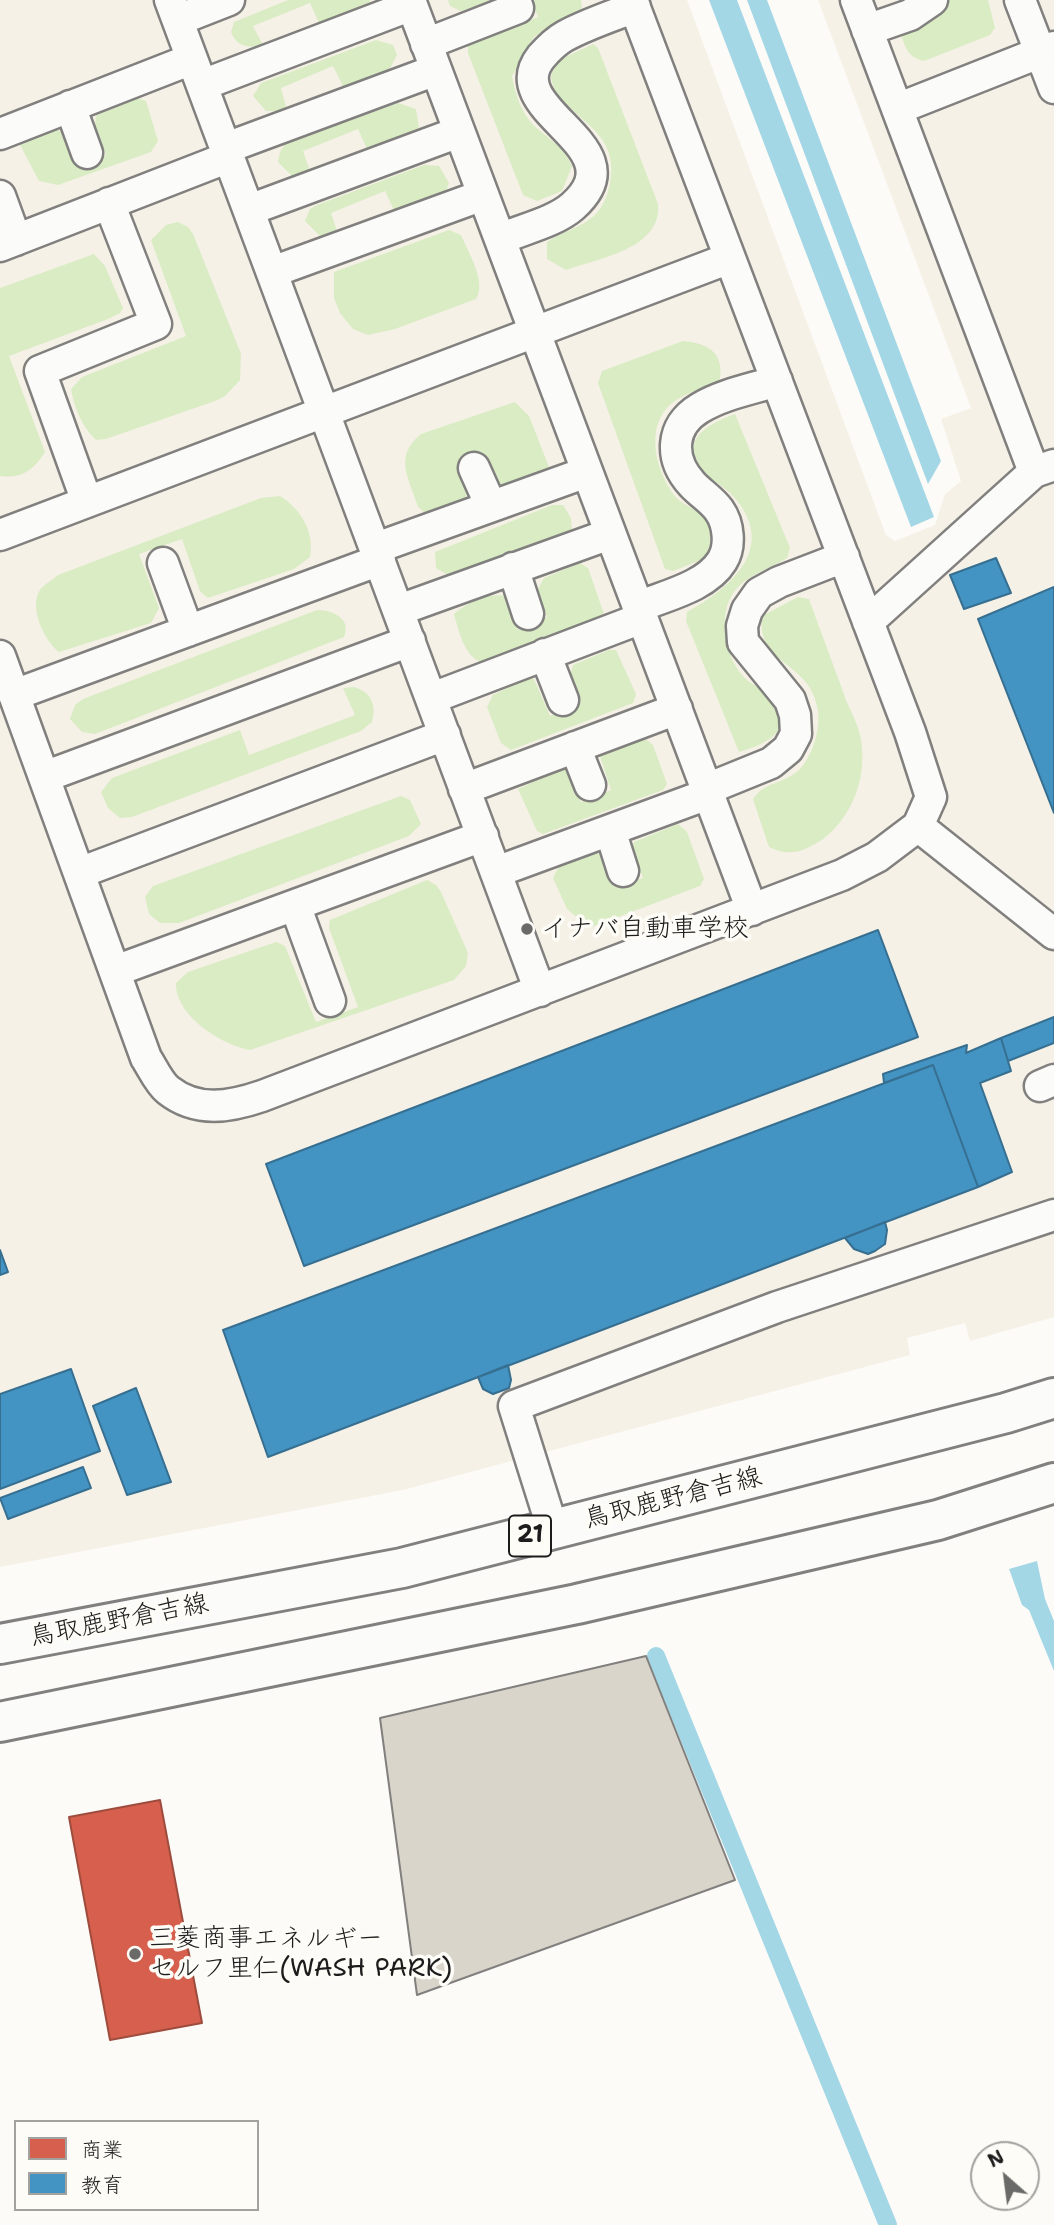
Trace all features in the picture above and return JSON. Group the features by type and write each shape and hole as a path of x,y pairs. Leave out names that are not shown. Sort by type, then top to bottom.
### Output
{"main road":[{"name":"鳥取鹿野倉吉線","path":"0,1644 402,1568 1006,1413 1054,1398"},
{"path":"0,1722 590,1601 938,1520 1054,1483"}],"lane":[{"path":"229,0 174,10 540,991"},
{"path":"0,196 8,243 228,152 431,57 518,8 515,0"},
{"path":"856,0 897,109 1044,469 868,622"},
{"path":"867,30 910,15 932,0"},
{"path":"1020,0 1047,50 1054,88"},
{"path":"0,134 70,106 197,72 411,3 752,910"},
{"path":"0,656 146,1058 166,1089 197,1104 230,1107 842,876 877,856 918,826 931,797 910,732 633,4 564,36 548,49 532,69 532,83 540,99 583,147 591,162 592,179 573,206 500,239"},
{"path":"897,109 1047,50"},
{"path":"70,106 88,153"},
{"path":"249,210 459,132"},
{"path":"272,272 483,195"},
{"path":"87,502 40,371 156,324 109,203"},
{"path":"0,536 730,258"},
{"path":"432,698 545,654 640,612 709,575 722,561 728,543 727,528 720,511 681,471 674,454 676,437 684,422 700,408 777,381"},
{"path":"474,468 491,506"},
{"path":"14,695 188,631 491,506 587,472"},
{"path":"399,610 610,534"},
{"path":"496,872 707,792 771,763 788,749 796,734 795,715 790,700 743,642 742,626 747,610 759,593 779,582 844,557"},
{"path":"163,563 188,631"},
{"path":"513,568 528,614"},
{"path":"44,777 410,641"},
{"path":"545,654 562,700"},
{"path":"464,789 677,709"},
{"path":"79,873 445,735"},
{"path":"575,747 590,785"},
{"path":"918,826 1054,934"},
{"path":"610,830 623,871"},
{"path":"115,971 483,836"},
{"path":"295,905 330,1001"},
{"path":"553,1530 514,1406 777,1307 1054,1215"}],"shaded area":[{"name":"イナバ自動車学校","path":"0,0 687,0 886,535 895,541 935,525 945,494 961,481 941,419 971,408 818,0 1054,0 1054,1317 970,1341 965,1323 907,1338 910,1355 403,1490 0,1567"}],"green space":[{"path":"288,0 370,0 370,3 319,23 310,3 253,26 264,47 244,46 234,37 231,32 234,22"},
{"path":"448,0 495,0 461,11 450,6"},
{"path":"531,0 581,0 582,9 534,37 512,76 518,99 528,119 562,150 572,166 562,191 537,201 523,195 468,53 468,45 538,17"},
{"path":"945,0 988,0 995,28 990,35 924,61 914,57 903,42 900,31"},
{"path":"376,40 393,45 397,55 389,70 344,88 333,66 281,88 287,111 266,111 253,96 261,83"},
{"path":"593,44 598,48 658,204 657,219 650,232 626,249 566,270 547,259 547,242 594,216 608,192 611,163 598,134 564,102 555,90 551,76 557,61"},
{"path":"137,98 146,101 158,141 151,152 58,185 39,181 18,141 56,128 65,135 77,165 106,155 95,125 96,114"},
{"path":"398,103 416,109 419,128 413,132 367,149 358,129 303,151 311,174 292,176 278,162 285,144"},
{"path":"424,165 439,166 449,183 446,191 394,210 385,191 331,213 338,234 320,236 305,221 310,209 317,205"},
{"path":"178,222 188,227 193,234 241,354 240,380 225,396 215,401 106,439 96,440 79,416 71,389 82,377 186,336 151,240 166,225"},
{"path":"449,230 461,235 475,267 479,284 476,299 395,329 368,335 353,329 340,313 334,298 334,272"},
{"path":"94,254 105,266 123,308 120,313 108,319 9,356 45,452 26,472 8,477 0,476 0,288"},
{"path":"683,341 701,344 713,352 718,357 721,373 719,383 677,399 671,404 656,429 656,452 668,486 677,499 704,518 710,531 706,558 673,571 665,569 598,383 602,371"},
{"path":"515,402 529,416 549,467 543,474 506,488 498,483 483,453 457,464 467,494 465,502 430,517 418,507 408,477 405,460 412,443 421,434"},
{"path":"735,414 790,548 787,558 740,585 732,594 725,617 727,642 735,665 745,678 769,695 780,717 777,732 771,738 739,752 686,621 687,612 719,591 733,578 744,564 750,549 751,532 746,515 733,496 701,469 694,455 694,446 702,432"},
{"path":"280,496 288,501 305,522 310,539 310,557 294,569 208,598 200,591 182,539 139,554 159,608 151,623 59,652 48,640 37,614 37,597 42,588 58,575 261,498"},
{"path":"552,505 563,505 571,518 572,530 461,573 448,575 436,568 435,552"},
{"path":"580,563 588,568 604,614 485,663 472,657 461,637 454,614 471,602 485,597 505,596 518,630 547,617 538,589 544,578"},
{"path":"798,597 809,599 859,730 862,768 856,795 833,830 803,850 783,852 769,847 753,799 762,790 798,771 803,765 812,749 818,714 812,691 804,680 774,654 767,644 762,632 762,616"},
{"path":"317,610 329,612 343,620 346,630 344,637 95,734 82,732 70,719 75,705 83,699"},
{"path":"609,650 616,650 636,694 633,703 511,750 501,743 487,707 493,695 528,678 534,679 550,716 579,704 569,680 573,665"},
{"path":"353,687 368,695 374,710 372,722 361,731 132,817 120,818 108,808 101,792 112,778 240,730 249,755 355,715 343,688"},
{"path":"643,737 653,745 667,784 663,790 543,834 537,831 518,789 562,768 570,771 581,802 611,790 600,756 604,750"},
{"path":"401,796 410,800 421,824 409,836 179,923 160,923 149,914 145,897 153,886"},
{"path":"678,824 687,832 704,879 700,886 589,928 567,909 553,878 559,866 595,853 604,856 614,887 643,878 632,849 634,842"},
{"path":"427,880 441,892 468,953 466,966 454,980 250,1050 214,1035 202,1027 183,1007 176,983 188,972 276,942 285,946 316,1022 358,1007 329,928 330,920"}],"water":[{"path":"709,0 737,0 934,517 911,527"},
{"path":"747,0 767,0 941,461 928,484"},
{"path":"1037,1561 1045,1599 1054,1621 1054,1671 1029,1610 1022,1605 1009,1569"}],"building: 商業":[{"path":"160,1800 202,2023 110,2040 69,1817"}],"building: 教育":[{"path":"996,558 1011,593 964,609 950,575"},
{"path":"1054,587 1054,813 978,619"},
{"path":"878,930 918,1037 304,1266 266,1164"},
{"path":"1054,1017 1054,1043 1008,1061 1001,1038"},
{"path":"1001,1038 1011,1071 980,1083 1012,1172 978,1187 933,1065 884,1083 883,1074 967,1045 966,1053"},
{"path":"933,1065 978,1187 268,1457 223,1330"},
{"path":"885,1222 885,1244 868,1254 854,1249 845,1238"},
{"path":"0,1250 8,1272 0,1275"},
{"path":"508,1365 511,1380 509,1388 493,1394 483,1389 478,1377"},
{"path":"71,1369 100,1451 0,1489 0,1394"},
{"path":"136,1388 171,1482 127,1495 93,1406"},
{"path":"83,1467 91,1488 8,1519 0,1498"}],"building: その他":[{"path":"646,1656 735,1880 417,1995 380,1718"}],"waterway":[{"path":"656,1656 888,2225"}],"place":[{"name":"イナバ自動車学校","path":"527,929"},
{"name":"三菱商事エネルギー セルフ里仁(WASH PARK)","path":"135,1954"}]}
